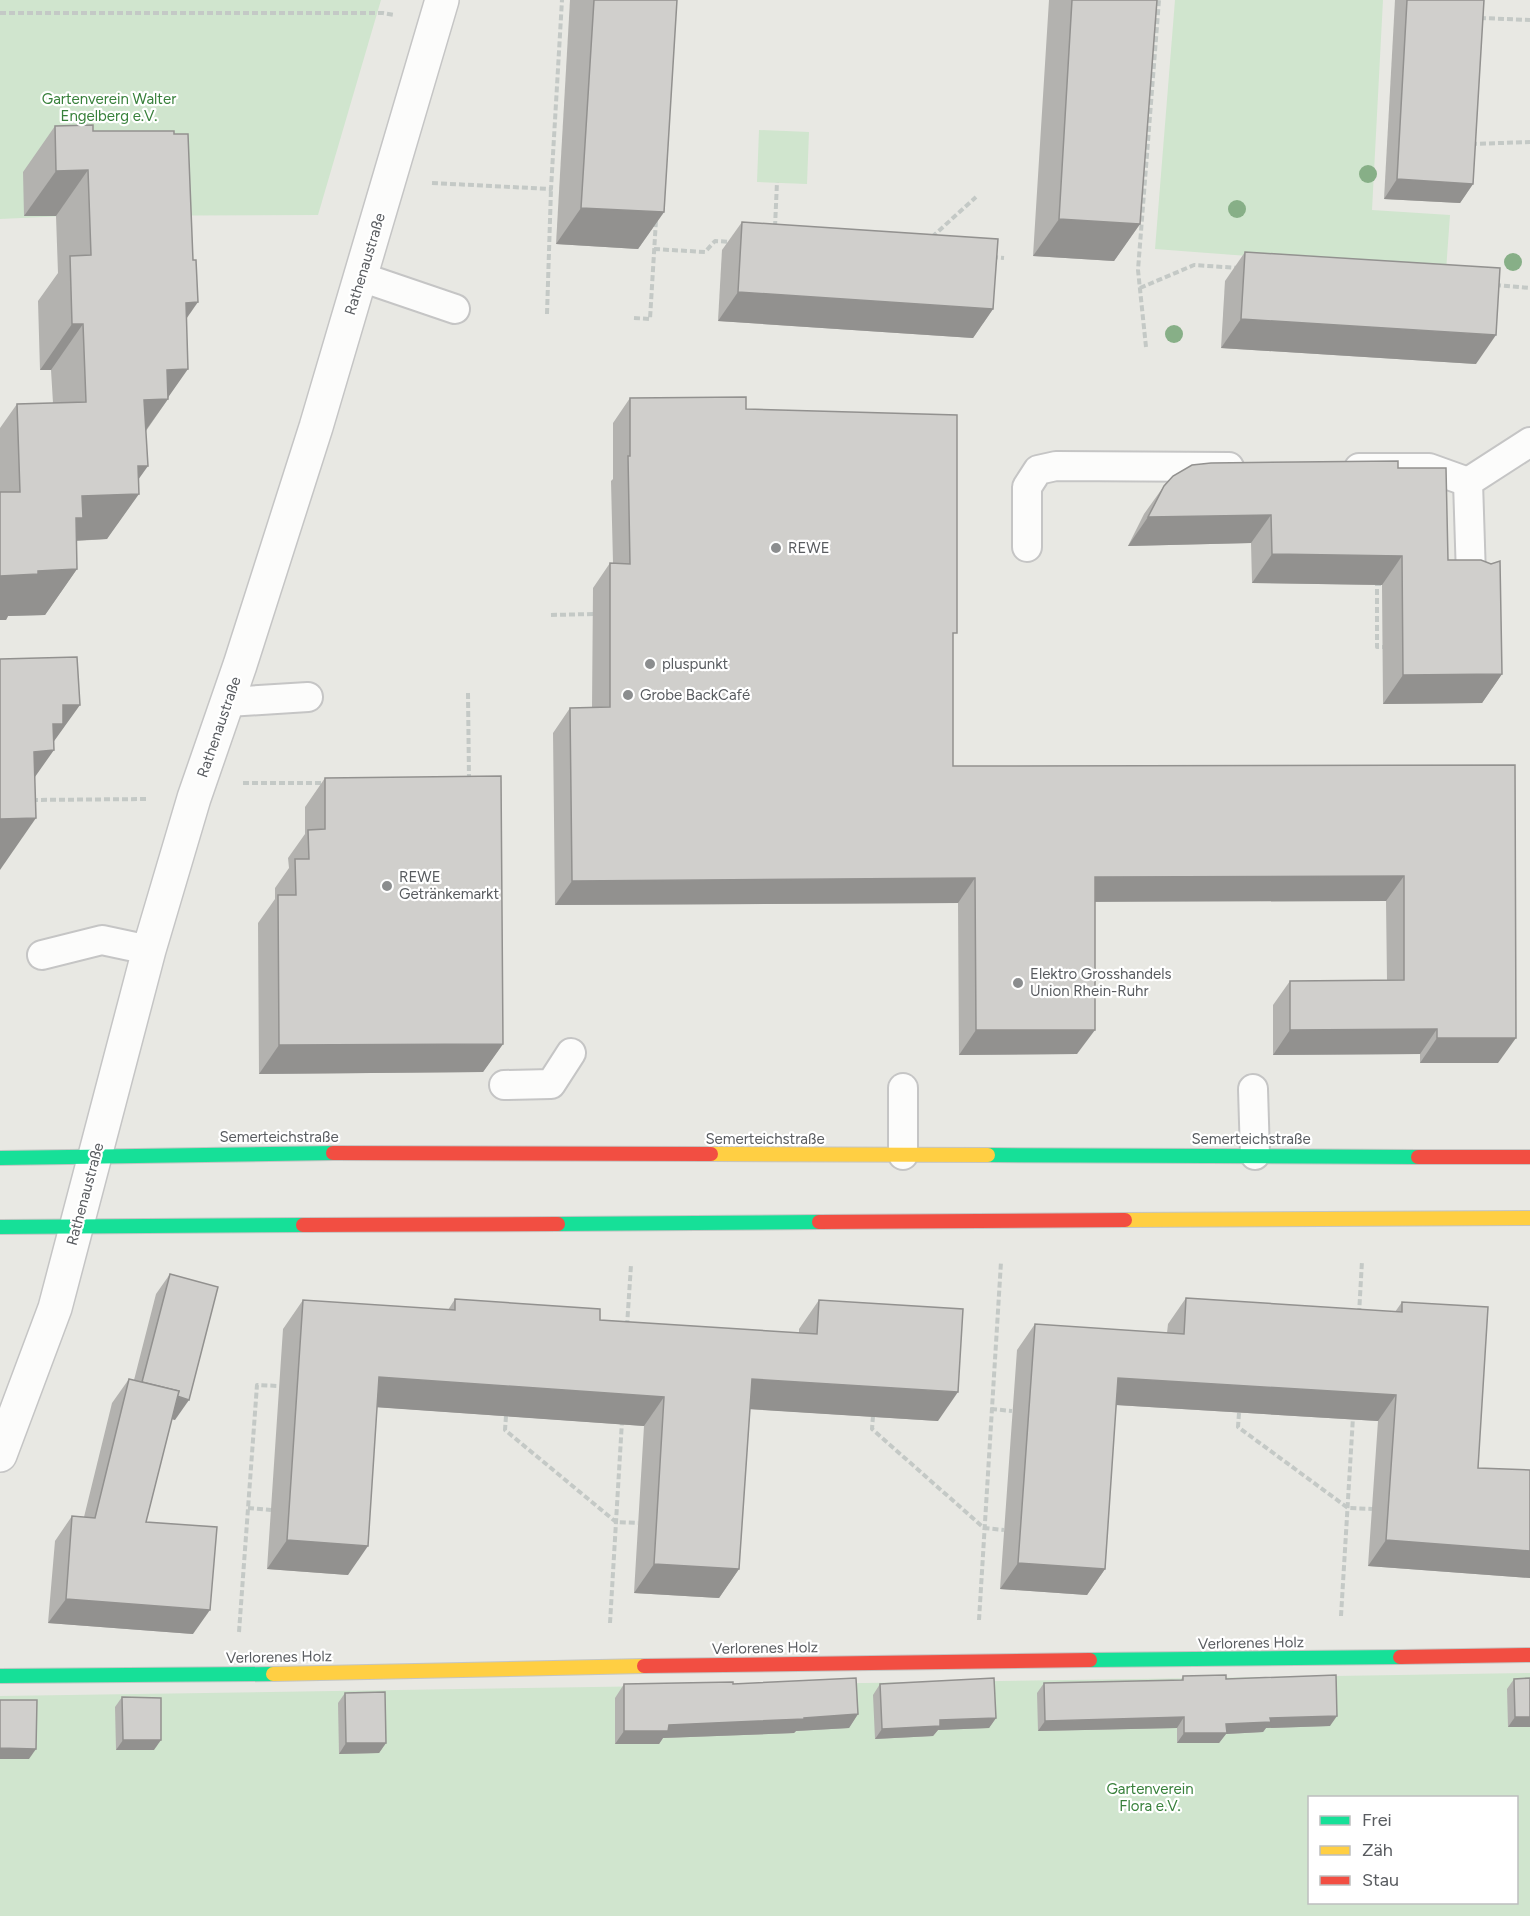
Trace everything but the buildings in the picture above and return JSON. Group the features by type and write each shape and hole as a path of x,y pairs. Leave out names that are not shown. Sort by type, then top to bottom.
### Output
{"main road":[{"name":"Semerteichstraße","path":"0,1158 335,1153 1530,1157"},
{"path":"0,1227 1530,1218"},
{"name":"Verlorenes Holz","path":"0,1676 235,1675 607,1666 1530,1655"}],"street":[{"name":"Rathenaustraße","path":"0,1455 55,1308 149,950 199,784 228,702 316,427 439,11"}],"lane":[{"path":"361,277 455,309"},
{"path":"1468,482 1530,442"},
{"path":"1028,547 1027,487 1038,470 1056,465 1254,467"},
{"path":"1336,467 1429,468 1468,482"},
{"path":"1468,482 1471,576"},
{"path":"228,702 308,697"},
{"path":"42,955 102,940 149,950"},
{"path":"504,1085 551,1084 571,1053"},
{"path":"903,1088 903,1155"},
{"path":"1253,1089 1255,1155"}],"path":[{"path":"547,314 551,189 562,0"},
{"path":"1146,347 1138,260 1159,0"},
{"path":"0,13 439,11"},
{"path":"1470,18 1530,20"},
{"path":"1463,144 1530,142"},
{"path":"390,180 551,189"},
{"path":"775,234 777,182"},
{"path":"923,244 976,197"},
{"path":"634,318 651,319 657,209"},
{"path":"654,249 705,252 715,241 739,242"},
{"path":"981,256 1004,258"},
{"path":"1140,288 1194,265 1240,268"},
{"path":"1484,284 1530,288"},
{"path":"1383,647 1377,647 1377,584 1384,584"},
{"path":"551,615 593,614"},
{"path":"459,782 469,781 468,693"},
{"path":"199,784 327,783"},
{"path":"29,800 146,799"},
{"path":"627,1331 630,1292"},
{"path":"976,1662 999,1292"},
{"path":"1359,1323 1360,1293"},
{"path":"235,1675 257,1386 279,1386"},
{"path":"1338,1659 1353,1408"},
{"path":"991,1409 1012,1411"},
{"path":"1239,1413 1238,1427 1348,1508 1372,1509"},
{"path":"506,1416 505,1430 616,1522 638,1523"},
{"path":"873,1416 872,1429 984,1528 1004,1530"},
{"path":"607,1666 622,1419"},
{"path":"248,1508 271,1510"}],"green space":[{"name":"Gartenverein Walter Engelberg e.V.","path":"0,0 381,0 318,215 65,216 0,219"},
{"path":"1175,0 1383,0 1372,210 1450,215 1446,271 1155,249"},
{"path":"759,130 809,132 807,184 757,182"},
{"name":"Gartenverein Flora e.V.","path":"1530,1673 1530,1916 0,1916 0,1696"}],"traffic: fast":[{"path":"0,1158 333,1153"},
{"path":"988,1155 1418,1157"},
{"path":"558,1224 819,1222"},
{"path":"0,1227 303,1225"},
{"path":"1090,1660 1400,1657"},
{"path":"0,1676 273,1674"}],"traffic: slow":[{"path":"711,1154 988,1155"},
{"path":"1125,1220 1530,1218"},
{"path":"273,1674 644,1666"}],"traffic: jam":[{"path":"333,1153 711,1154"},
{"path":"1418,1157 1530,1157"},
{"path":"819,1222 1125,1220"},
{"path":"303,1225 558,1224"},
{"path":"1400,1657 1530,1655"},
{"path":"644,1666 1090,1660"}],"place":[{"name":"REWE","path":"776,548"},
{"name":"pluspunkt","path":"650,664"},
{"name":"Grobe BackCafé","path":"628,695"},
{"name":"REWE Getränkemarkt","path":"387,886"},
{"name":"Elektro Grosshandels Union Rhein-Ruhr","path":"1018,983"}]}
